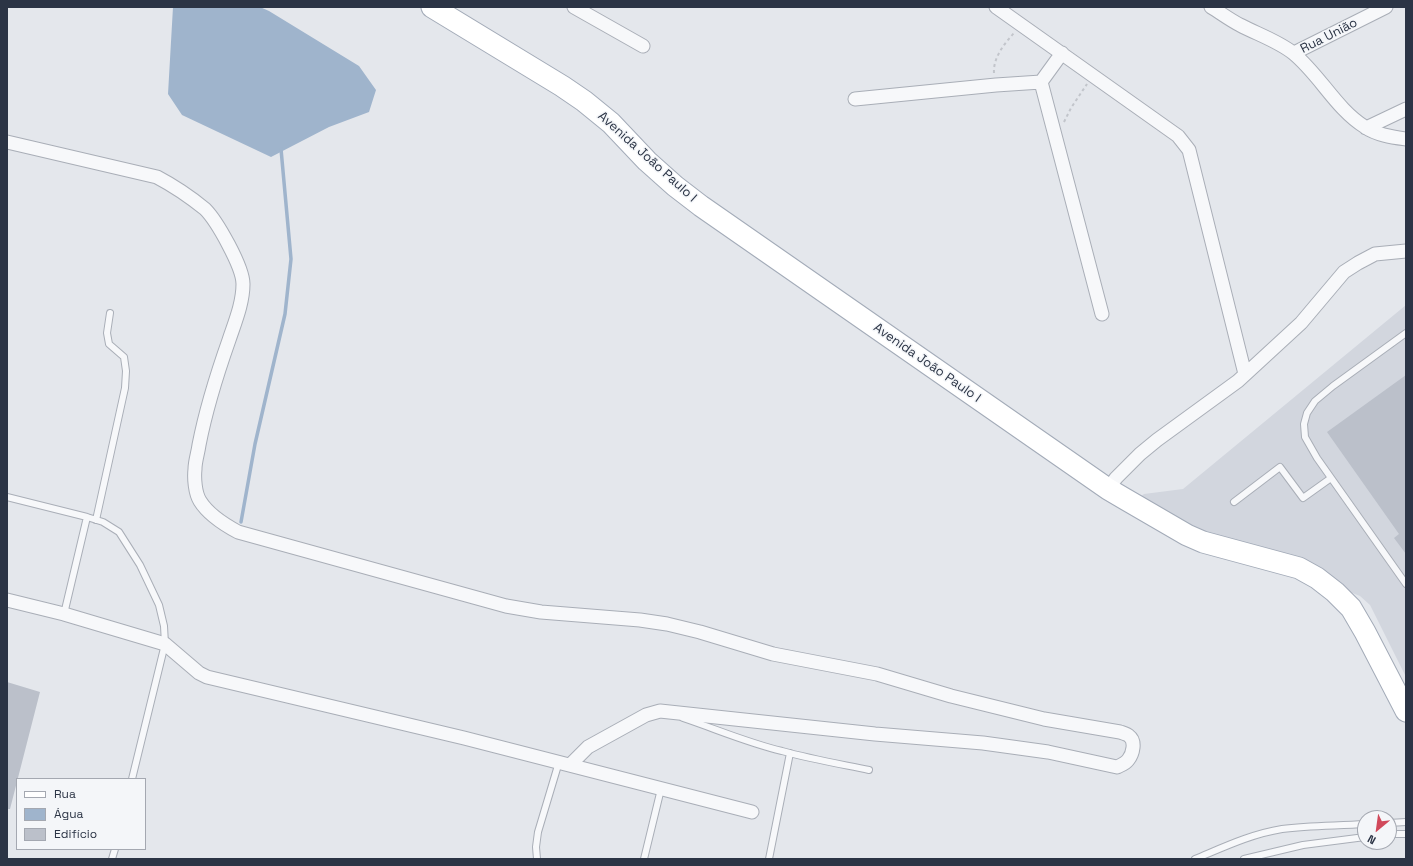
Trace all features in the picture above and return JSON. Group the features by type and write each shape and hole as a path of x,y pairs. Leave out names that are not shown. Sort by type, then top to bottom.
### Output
{"main road":[{"name":"Avenida João Paulo I","path":"432,7 584,101 611,123 647,161 675,186 701,206 1108,489 1187,535 1203,542 1299,568 1317,578 1335,592 1351,608 1404,703"}],"street":[{"path":"574,7 643,46"},
{"path":"996,7 1178,136 1189,150 1244,374"},
{"path":"1211,7 1238,24 1279,44 1294,54 1346,112 1366,128 1382,134 1406,139"},
{"name":"Rua União","path":"1294,54 1386,7"},
{"path":"1041,82 1062,53"},
{"path":"855,99 1041,82"},
{"path":"1041,82 1055,130 1102,314"},
{"path":"1366,128 1406,109"},
{"path":"7,142 157,177 180,189 206,211 230,246 238,265 243,283 240,305 216,380 202,432 195,469 196,488 200,501 222,522 238,532 506,606 541,612 640,620 667,624 700,632 774,654 877,674 951,696 1030,715 1120,732 1130,736 1133,742 1128,760 1117,766 1048,752 984,743 875,734 660,711 646,716 588,747 564,763"},
{"path":"1108,489 1116,478 1157,440 1244,374 1301,323 1344,272 1375,254 1406,251"},
{"path":"7,600 64,614 165,644 195,670 207,677 464,738 752,812"}],"lane":[{"path":"96,520 125,388 126,371 124,357 109,344 107,333 110,313"},
{"path":"1406,333 1333,386 1315,401 1307,413 1304,424 1305,437 1317,458 1406,584"},
{"path":"1234,502 1280,467 1303,498 1331,478"},
{"path":"7,497 103,522 120,532 140,565 162,615 165,644 132,778"},
{"path":"64,614 87,517"},
{"path":"660,711 717,729 740,739 790,753 869,770"},
{"path":"769,859 790,753"},
{"path":"537,859 536,847 538,832 564,763"},
{"path":"644,859 661,789"},
{"path":"1195,859 1234,842 1266,833 1300,827 1357,824"},
{"path":"1244,859 1303,845 1357,838"}],"path":[{"path":"996,85 994,68 1003,44 1021,25"},
{"path":"1055,130 1065,121 1071,108 1093,75"}],"shaded area":[{"path":"1406,305 1406,677 1370,605 1360,596 1206,536 1140,497 1144,494 1183,489"}],"water":[{"path":"173,7 260,7 269,11 359,66 376,90 369,112 329,127 271,157 182,115 168,94"}],"building":[{"path":"1406,375 1406,554 1394,538 1399,534 1327,432"},
{"path":"7,682 40,692 18,778 16,778 16,786 10,809 7,809"}],"waterway":[{"path":"241,522 255,444 285,314 291,259 281,149"}]}
